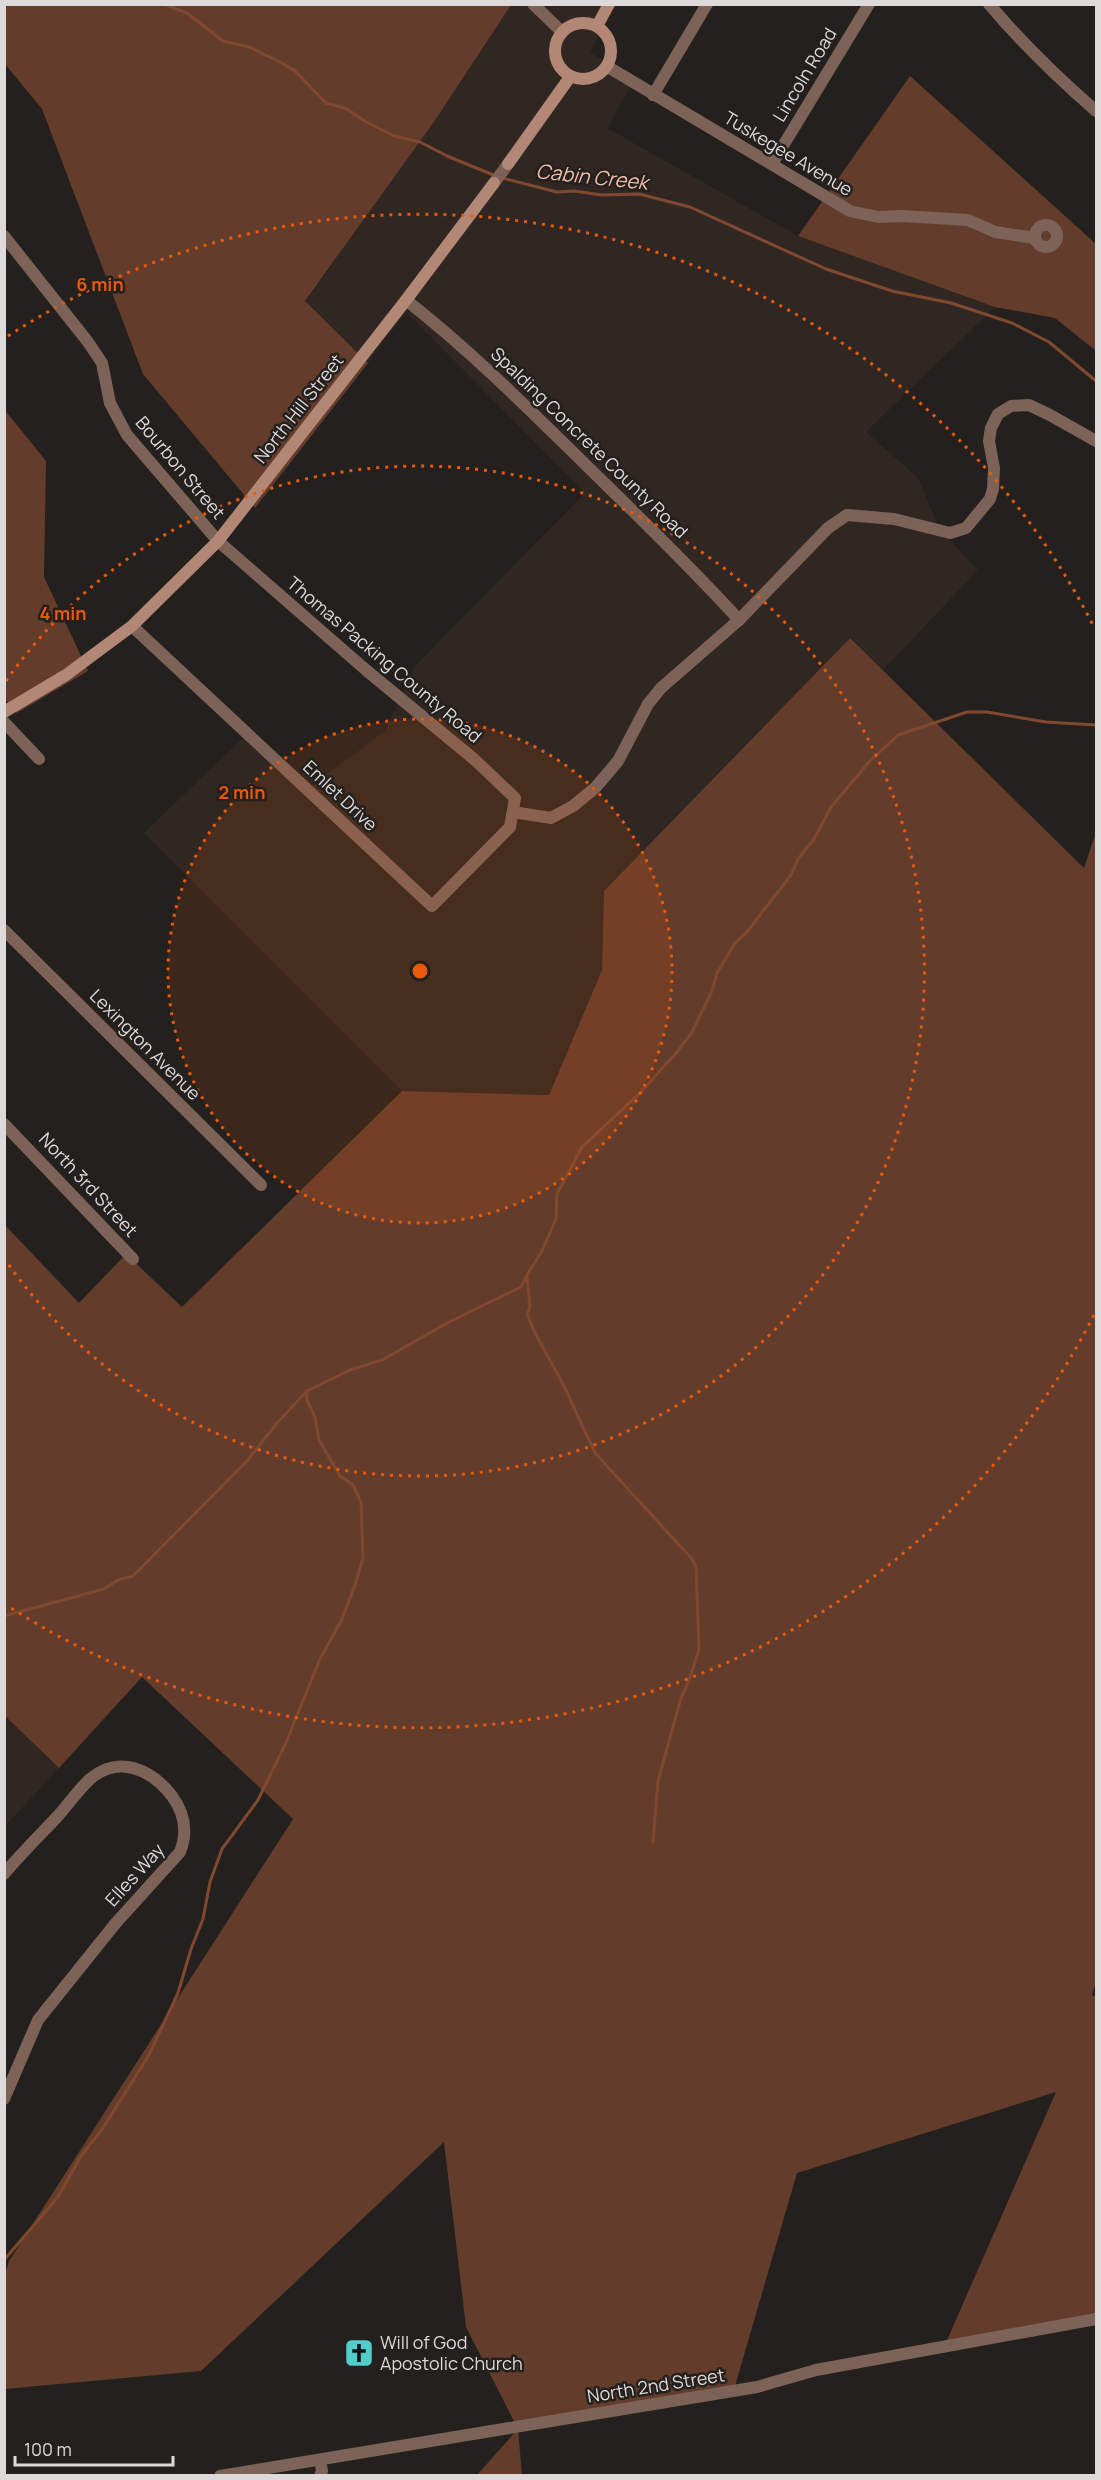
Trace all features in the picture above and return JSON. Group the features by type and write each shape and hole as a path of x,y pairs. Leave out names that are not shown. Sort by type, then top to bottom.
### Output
{"street":[{"path":"533,4 562,32"},
{"path":"597,26 609,4"},
{"path":"653,95 707,4"},
{"name":"Lincoln Road","path":"772,164 869,4"},
{"path":"989,4 1007,26 1065,84 1096,111"},
{"path":"578,23 597,26 604,32 612,49 608,67 595,78 586,80 570,77 558,65 555,56 557,39 562,32 578,23"},
{"name":"Tuskegee Avenue","path":"608,67 850,211 878,217 968,220 995,232 1035,238"},
{"name":"North Hill Street","path":"4,712 66,675 132,626 218,541 406,300 570,77"},
{"name":"Bourbon Street","path":"4,236 102,363 110,403 127,435 218,541"},
{"name":"Spalding Concrete County Road","path":"406,300 461,344 510,391 698,575 739,620"},
{"path":"513,812 551,818 573,806 595,788 618,761 648,704 661,688 739,620 828,528 847,514 894,519 950,533 966,528 990,499 993,489 994,468 989,441 991,428 998,414 1011,406 1029,405 1096,441"},
{"name":"Thomas Packing County Road","path":"218,541 366,670 475,760 515,798 513,812"},
{"name":"Emlet Drive","path":"132,626 432,906 510,827 513,812"},
{"path":"4,722 39,759"},
{"name":"Lexington Avenue","path":"4,930 261,1185"},
{"name":"North 3rd Street","path":"4,1124 133,1259"},
{"name":"Elles Way","path":"4,1874 90,1779 119,1766 137,1768 155,1777 173,1797 184,1818 186,1838 180,1852 115,1924 38,2020 4,2099"},
{"name":"North 2nd Street","path":"220,2475 758,2388 816,2370 1096,2319"},
{"path":"320,2460 322,2471 320,2475"}],"shaded area":[{"path":"4,5 511,5 434,122 305,301 368,363 255,508 143,374 42,109 5,64"},
{"path":"511,5 617,5 590,52 634,81 607,128 798,236 995,307 866,432 918,478 940,530 978,570 882,671 850,638 604,891 602,970 549,1095 402,1091 144,833 251,730 312,785 385,731 415,666 585,493 406,312 368,363 305,302 434,122"},
{"path":"910,76 1096,244 1096,351 1055,318 995,307 798,236"},
{"path":"4,409 46,461 44,577 88,671 17,713 4,698"},
{"path":"850,638 1084,868 1096,832 1096,1982 1092,1995 1096,1997 1096,2319 944,2347 1056,2092 797,2173 735,2386 518,2429 466,2327 444,2142 201,2371 5,2389 4,2278 9,2261 293,1819 142,1677 59,1768 5,1716 4,1224 79,1303 126,1254 182,1307 402,1091 549,1095 602,970 604,891"},
{"path":"4,1716 59,1768 5,1826 4,1826"},
{"path":"518,2429 522,2475 477,2475"}],"waterway":[{"name":"Cabin Creek","path":"164,4 187,13 223,41 249,47 295,71 326,103 347,109 366,122 394,136 420,142 496,176"},
{"name":"Cabin Creek","path":"502,178 557,192 574,191 602,195 639,194 690,207 826,269 892,291 951,303 1012,323 1049,342 1096,381"},
{"path":"4,1616 104,1589 118,1580 133,1576 247,1461 277,1423 307,1391 350,1370 382,1360 449,1322 521,1287 542,1251 556,1219 557,1194 582,1147 640,1093 677,1052 692,1032 712,991 717,973 735,943 747,932 791,875 798,859 814,839 831,807 869,762 898,735 967,712 987,712 1046,722 1096,725"},
{"path":"527,1276 530,1307 527,1314 595,1453 692,1559 696,1567 699,1649 681,1698 658,1781 653,1842"},
{"path":"4,2260 58,2197 81,2156 103,2128 149,2055 178,1993 203,1919 210,1882 222,1849 258,1800 285,1745 320,1659 342,1619 355,1585 363,1558 361,1502 353,1485 340,1476 319,1440 315,1417 307,1401 306,1391"}],"place":[{"name":"Will of God Apostolic Church","path":"359,2353"}]}
